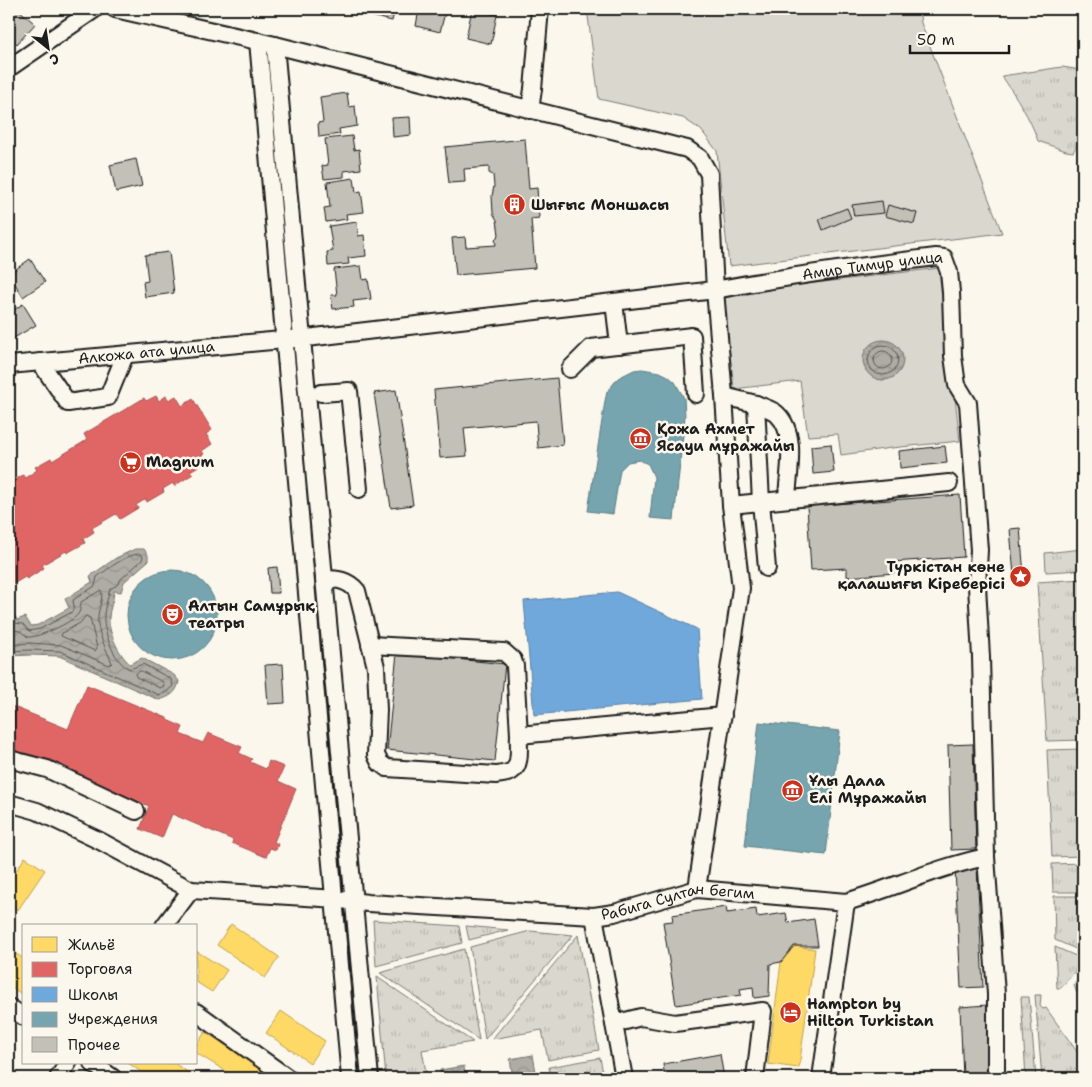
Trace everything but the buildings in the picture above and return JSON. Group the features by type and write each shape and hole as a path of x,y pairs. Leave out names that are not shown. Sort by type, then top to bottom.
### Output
{"street":[{"path":"9,68 95,9"},
{"path":"530,110 540,9"},
{"path":"124,10 275,45 687,149 700,158 709,174 715,290 731,505 740,588 697,889"},
{"path":"258,41 283,340 350,1078"},
{"path":"275,45 370,1078"},
{"name":"Амир Тимур улица","path":"715,290 863,266 936,257 944,258 949,272 952,292 957,385 968,403 979,550 977,586 981,657 986,857"},
{"name":"Алкожа ата улица","path":"9,365 302,338 715,290"},
{"path":"614,302 619,345"},
{"path":"570,369 591,348 692,336 696,394"},
{"path":"40,362 68,403 108,397 125,355"},
{"path":"321,393 350,391 359,489"},
{"path":"724,396 756,404 776,413 787,428 790,446 787,498"},
{"path":"756,404 761,502 767,568"},
{"path":"731,505 949,483"},
{"path":"324,579 338,579 353,586 357,591 370,645 376,667 378,710 376,755 380,763 387,768 496,775 510,773 516,768 518,761 518,735 515,666 513,660 504,652 370,645"},
{"path":"518,735 723,716"},
{"path":"9,759 47,769 136,811"},
{"path":"9,803 37,811 100,841 191,890 166,924"},
{"path":"821,1078 846,902 959,863 986,857 996,994 996,1078"},
{"name":"Рабига Султан бегим","path":"191,890 594,916 614,913 697,889 846,902"},
{"path":"594,916 624,1078"},
{"path":"9,1007 22,1016"},
{"path":"614,1024 641,1017 675,1022 763,1011 755,1078"},
{"path":"198,1013 288,1078"},
{"path":"58,1078 67,1064"},
{"path":"93,1064 113,1078"}],"green space":[{"path":"587,9 919,9 921,23 1002,233 729,266 717,151 701,130 683,118 599,99"},
{"path":"1062,67 1075,69 1083,73 1083,124 1078,143 1073,152 1038,141 1027,115 1002,76"},
{"path":"940,268 960,441 841,455 838,434 808,436 800,381 734,389 723,294"},
{"path":"1083,549 1083,570 1046,572 1045,553"},
{"path":"1083,579 1083,740 1047,741 1037,582"},
{"path":"1083,749 1083,856 1052,857 1047,750"},
{"path":"1083,863 1083,892 1053,892 1052,864"},
{"path":"1054,896 1083,896 1083,952 1055,940"},
{"path":"373,920 459,926 462,943 376,966"},
{"path":"466,926 508,930 469,940"},
{"path":"530,931 573,935 485,1039 470,947"},
{"path":"578,935 599,1050 548,1060 542,1030 492,1039"},
{"path":"1055,947 1083,959 1083,962 1061,988 1057,988"},
{"path":"464,949 479,1040 380,973"},
{"path":"1083,972 1083,1001 1074,985"},
{"path":"377,977 473,1042 422,1050 427,1078 386,1078"},
{"path":"1035,995 1041,995 1040,1006 1043,1009 1046,1008 1083,1060 1083,1078 1042,1078"},
{"path":"1021,997 1029,997 1036,1078 1026,1078"},
{"path":"600,1058 604,1078 551,1078 549,1067"}],"water":[{"path":"887,340 894,343 900,349 903,360 902,368 894,377 887,380 879,380 872,377 864,368 863,356 866,349 875,341"},
{"path":"135,549 144,549 148,555 148,561 124,582 121,592 114,591 109,615 110,630 118,649 130,664 142,658 174,675 179,681 177,689 172,694 159,700 59,656 9,656 9,605 17,620 25,617 31,626 38,625 69,608 65,599 92,582 90,576 116,558"},
{"path":"533,1055 537,1078 513,1078 510,1059"},
{"path":"464,1066 465,1078 441,1078 440,1070"}],"place":[{"name":"Шығыс Моншасы","path":"515,205"},
{"name":"Қожа Ахмет Ясауи мұражайы","path":"641,438"},
{"name":"Magnum","path":"130,462"},
{"name":"Түркістан көне қалашығы Кіреберісі","path":"1021,576"},
{"name":"Алтын Самұрық театры","path":"172,615"},
{"name":"Ұлы Дала Елі Мұражайы","path":"793,790"},
{"name":"Hampton by Hilton Turkistan","path":"791,1013"}]}
